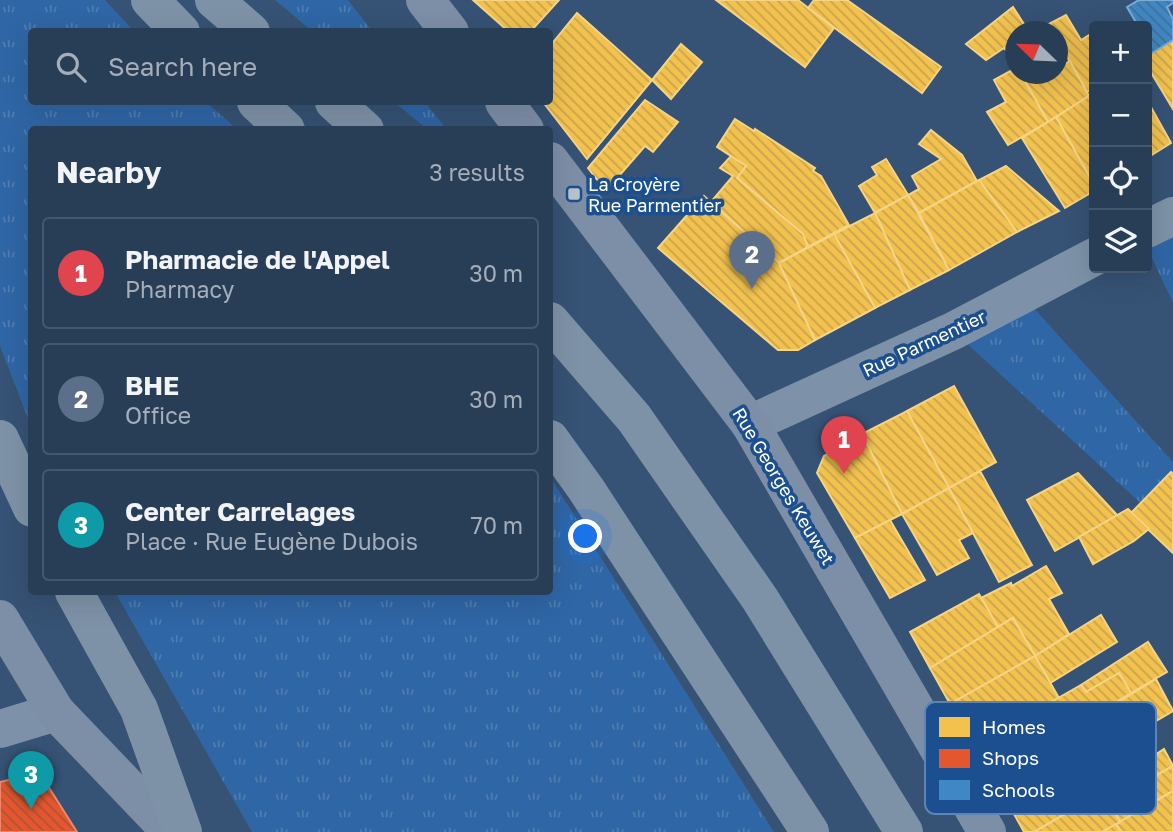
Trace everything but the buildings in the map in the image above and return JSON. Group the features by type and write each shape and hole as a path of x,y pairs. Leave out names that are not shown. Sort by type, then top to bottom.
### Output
{"highway":[{"path":"150,0 177,28"},
{"path":"214,0 246,28"},
{"path":"259,105 282,126"},
{"path":"553,325 642,429 760,599 904,832"},
{"path":"0,439 28,499"},
{"path":"553,443 586,489 810,832"},
{"path":"76,595 139,709 183,832"}],"main road":[{"path":"425,0 447,28"},
{"path":"505,105 522,126"},
{"name":"Rue Georges Keuwet","path":"553,165 750,424 925,725"},
{"path":"0,619 56,712 171,832"},
{"name":"Rue Georges Keuwet","path":"977,814 987,832"}],"street":[{"path":"1152,226 1173,216"},
{"name":"Rue Parmentier","path":"750,424 953,331 1089,260"},
{"path":"0,729 56,712"}],"green space":[{"path":"0,0 105,0 131,28 28,28 28,105 209,105 234,126 28,126 28,418 0,346"},
{"path":"275,0 348,0 370,28 308,28"},
{"path":"398,105 427,105 444,126 423,126"},
{"path":"1173,216 1173,303 1152,258 1152,241"},
{"path":"1022,295 1173,462 1173,475 1146,508 953,331"},
{"path":"553,482 774,832 252,832 117,595 553,595"}],"place":[{"name":"La Croyère Rue Parmentier","path":"574,194"},
{"name":"BHE","path":"752,289"},
{"name":"Pharmacie de l'Appel","path":"844,474"},
{"name":"Center Carrelages","path":"31,809"}]}
